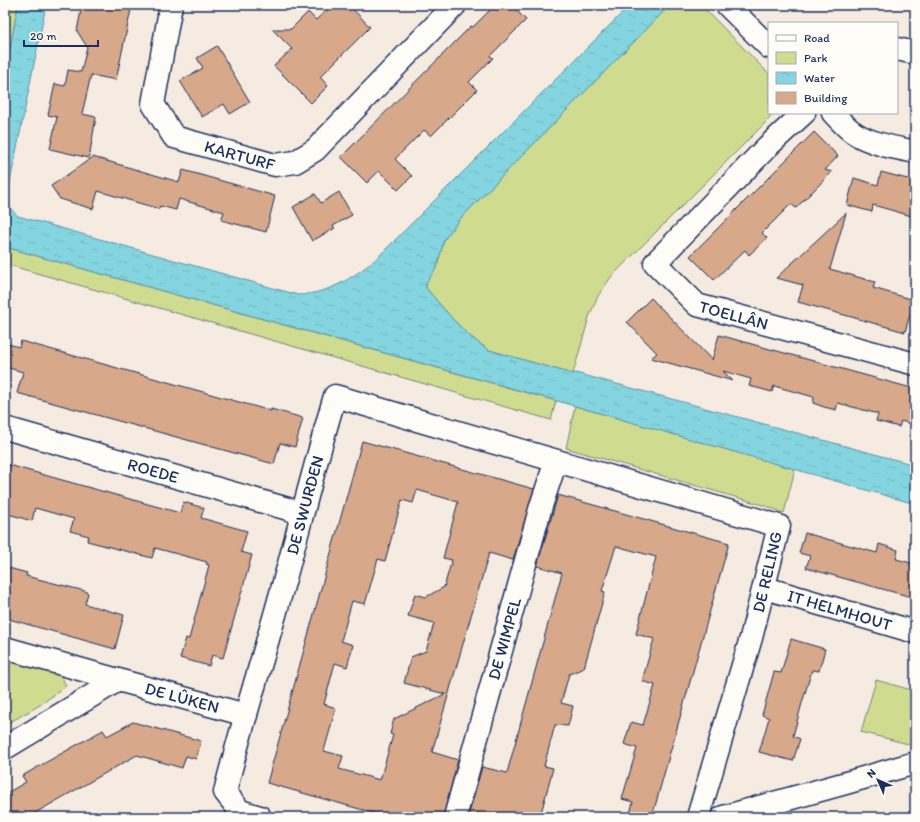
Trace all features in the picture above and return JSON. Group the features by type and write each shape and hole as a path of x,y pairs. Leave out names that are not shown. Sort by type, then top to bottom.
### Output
{"street":[{"name":"KARTURF","path":"171,5 153,104 174,137 275,165 295,162 315,150 455,5"},
{"path":"727,5 768,46"},
{"path":"898,49 915,53"},
{"name":"TOELLÂN","path":"803,114 767,147 655,263 697,305 915,364"},
{"path":"834,114 845,126 860,136 915,152"},
{"name":"DE SWURDEN","path":"260,817 240,811 225,792 238,740 294,546 335,396 556,461"},
{"name":"ROEDE","path":"5,428 302,513"},
{"name":"DE RELING","path":"556,461 779,526 751,638 698,817"},
{"name":"DE WIMPEL","path":"455,817 540,506 556,461"},
{"name":"IT HELMHOUT","path":"764,588 915,632"},
{"name":"DE LÛKEN","path":"5,648 246,714"},
{"path":"5,748 118,680"},
{"path":"723,817 915,763"}],"green space":[{"path":"5,5 18,5 5,76"},
{"path":"670,5 701,5 768,73 768,114 774,114 611,277 598,296 589,317 573,374 489,350 463,330 426,288 426,283 437,266 444,240 459,220"},
{"path":"5,247 556,401 551,420 5,264"},
{"path":"575,406 795,469 784,513 766,506 566,448"},
{"path":"5,658 60,673 66,686 40,705 5,725"},
{"path":"876,680 915,691 915,733 912,745 861,732"}],"water":[{"path":"18,5 46,5 7,197 9,205 14,212 18,216 298,295 310,294 340,284 358,273 376,259 630,5 668,5 669,6 459,220 444,240 437,267 426,283 426,288 463,330 489,350 573,374 576,373 915,465 915,504 575,406 5,247 5,76"}],"building":[{"path":"82,5 132,5 116,80 91,75 82,114 96,117 89,158 50,149 57,117 48,115 55,84 65,86 68,70 81,72 87,47 77,31"},
{"path":"332,5 349,5 370,27 320,77 328,86 311,103 274,66 292,49 272,29 291,29 308,12 316,20"},
{"path":"495,5 511,5 526,20 490,56 493,58 469,82 477,90 431,136 424,130 395,159 412,176 398,190 379,171 367,183 341,157 471,26 473,27"},
{"path":"217,46 250,102 230,114 224,104 202,117 180,81 203,68 197,58"},
{"path":"814,132 838,156 825,170 832,172 796,208 791,204 762,233 767,238 749,255 745,250 714,280 690,256"},
{"path":"93,157 179,182 183,170 275,196 266,232 221,220 224,212 179,199 176,210 160,206 159,209 98,191 93,209 60,199 51,186"},
{"path":"881,172 915,181 915,217 873,205 872,212 847,205 854,178 878,185"},
{"path":"339,192 352,215 333,226 335,228 312,241 293,207 315,194 321,203"},
{"path":"846,213 830,269 875,282 873,288 914,300 905,332 798,302 803,285 776,278"},
{"path":"651,298 712,360 719,335 915,389 915,425 901,421 899,427 876,421 878,414 838,403 836,410 813,403 814,397 774,386 772,392 749,386 751,379 723,371 733,381 651,358 657,353 627,322"},
{"path":"21,341 271,411 271,409 303,418 295,447 280,443 274,464 17,393 23,372 5,367 5,343 19,347"},
{"path":"362,441 534,489 513,560 489,553 432,752 458,760 443,817 388,817 267,783","holes":["417,490 458,502 443,558 452,560 444,587 426,597 415,594 408,616 434,623 426,651 411,657 404,683 445,694 394,719 390,734 393,735 380,780 339,769 343,756 324,751 336,708 324,704 335,663 347,667 353,645 341,641 352,601 365,604 378,559 385,561 402,500 413,503"]},
{"path":"5,464 180,513 183,502 204,508 201,518 247,531 241,552 252,555 223,658 212,655 209,666 180,658 186,638 189,639 209,565 206,564 207,562 155,548 152,558 87,541 89,536 70,531 74,519 35,508 32,521 5,513"},
{"path":"558,495 729,543 652,817 629,817 633,802 622,799 637,748 624,744 631,722 643,725 655,685 642,681 654,639 636,634 656,557 616,546 602,591 605,592 584,668 569,674 561,703 573,706 568,726 555,725 544,766 553,768 540,817 468,817 482,767 507,773 562,573 537,566"},
{"path":"805,533 877,553 879,544 898,550 896,559 915,564 915,598 806,568 810,556 799,553"},
{"path":"5,567 27,573 26,576 85,591 88,593 85,604 124,615 115,649 5,618 11,594 5,593"},
{"path":"791,639 825,649 819,671 812,670 802,703 793,736 800,739 793,761 759,752 769,718 762,715 774,672 781,673"},
{"path":"133,722 201,741 196,759 186,756 182,768 137,755 28,817 5,817 5,794 26,782 22,776 103,730 107,736"}]}
